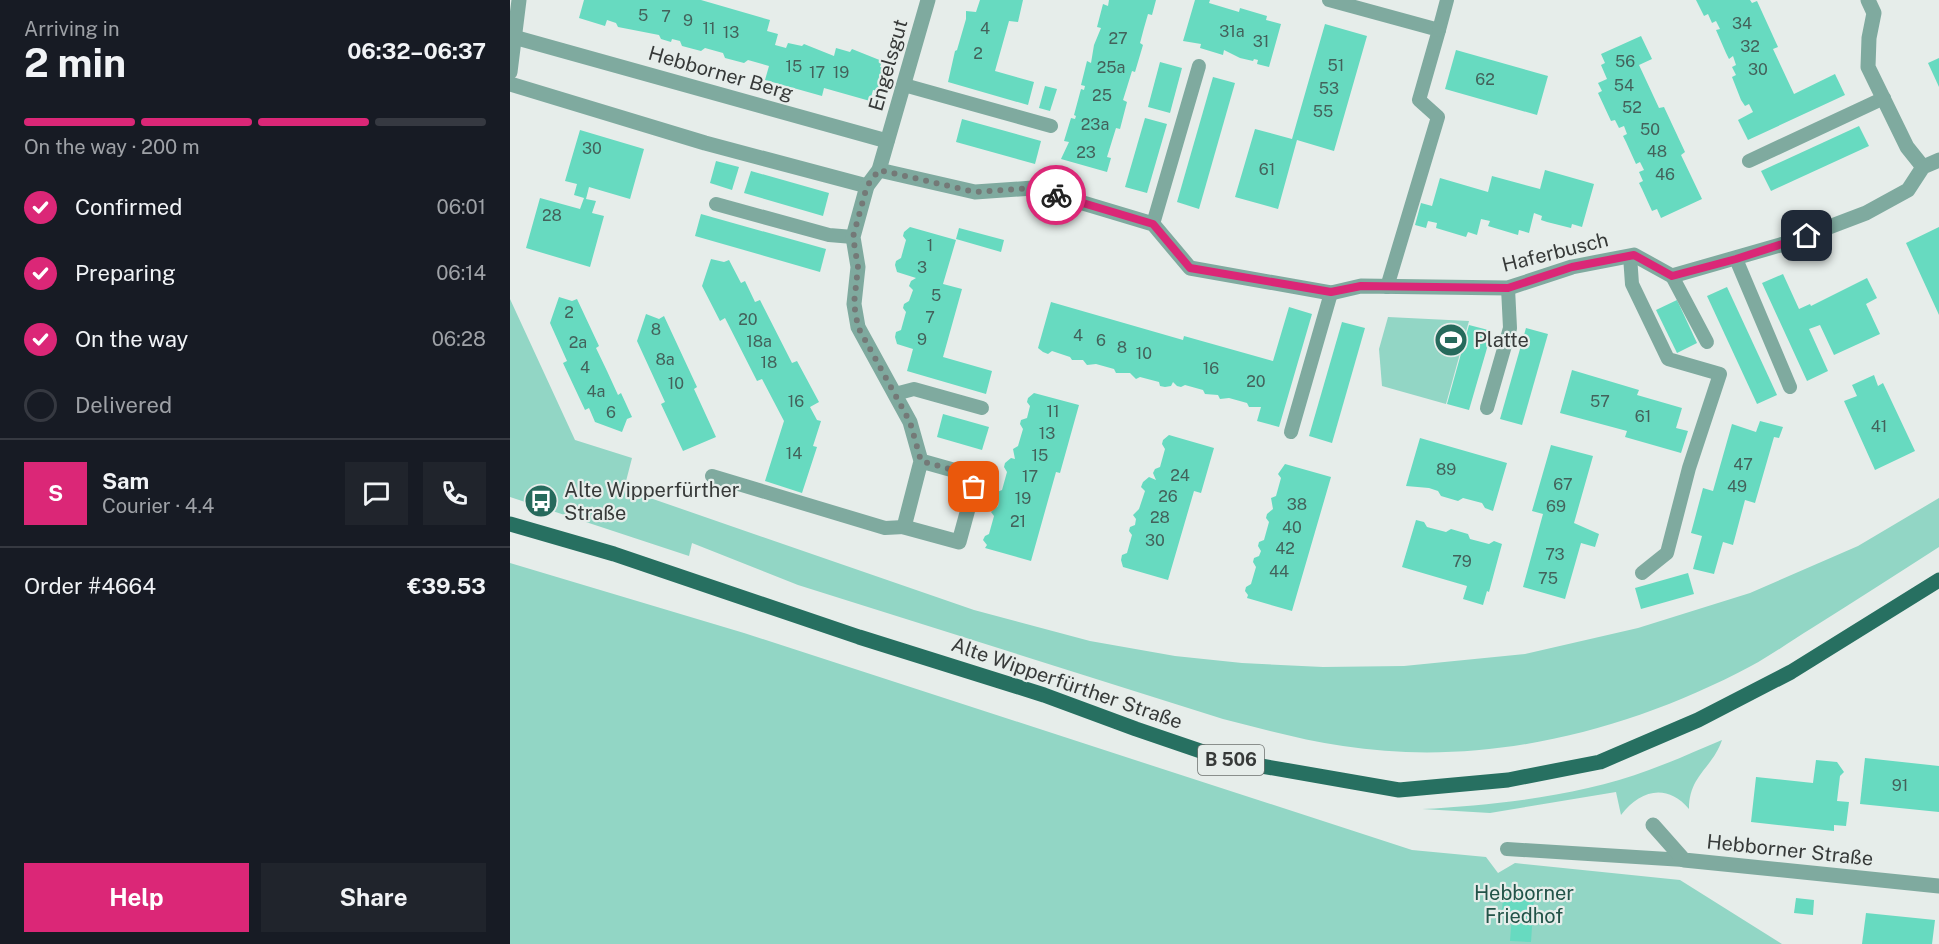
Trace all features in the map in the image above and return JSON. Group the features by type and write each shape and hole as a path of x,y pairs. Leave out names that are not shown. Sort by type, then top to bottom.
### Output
{"main road":[{"name":"Alte Wipperfürther Straße","path":"510,524 614,554 859,637 1044,695 1227,760 1399,789 1508,780 1600,762 1698,720 1791,672 1939,580"}],"street":[{"path":"510,72 512,36 519,0"},
{"name":"Engelsgut","path":"887,141 928,0"},
{"path":"1868,0 1874,14 1869,38 1868,67 1907,147 1923,167"},
{"name":"Hebborner Berg","path":"512,36 887,141"},
{"path":"510,84 705,143 867,186"},
{"path":"887,141 879,170 867,186 853,237 858,267 854,304 858,327 910,422 921,461 904,527 959,542 974,487 953,470 921,461"},
{"path":"1672,276 1787,243 1866,213 1908,190 1923,167 1939,160"},
{"path":"879,170 975,192 1033,188 1153,224 1190,268 1331,292"},
{"name":"Haferbusch","path":"1331,292 1361,286 1508,288 1572,267 1634,255 1672,276"},
{"name":"Hebborner Straße","path":"1653,825 1684,860 1939,886"}],"lane":[{"path":"1329,0 1439,30"},
{"path":"1387,287 1438,117 1419,100 1448,0"},
{"path":"1153,224 1199,66"},
{"path":"904,85 1051,126"},
{"path":"1749,161 1884,98"},
{"path":"716,204 830,235 853,237"},
{"path":"1630,256 1632,284 1668,359 1720,374 1689,468 1667,553 1642,573"},
{"path":"1736,259 1790,387"},
{"path":"1672,276 1707,342"},
{"path":"1487,408 1510,328 1508,288"},
{"path":"1291,432 1331,292"},
{"path":"895,394 914,389 982,408"},
{"path":"712,476 885,528 904,527"},
{"path":"1507,849 1684,860"}],"green space":[{"path":"510,299 575,440 632,458 624,489 974,610 1090,641 1175,656 1242,663 1323,667 1404,666 1525,654 1638,628 1750,593 1858,546 1939,498 1939,547 1751,666 1655,709 1604,726 1553,739 1501,748 1448,752 1396,752 1328,744 1223,719 798,585 692,543 689,556 510,497"},
{"path":"1388,317 1469,321 1446,404 1382,386 1379,349"},
{"name":"Hebborner Friedhof","path":"510,563 744,633 1412,850 1486,857 1498,873 1515,863 1680,880 1782,944 510,944"},
{"path":"1722,740 1693,788 1689,809 1672,795 1654,793 1645,795 1628,806 1621,815 1616,792 1490,813 1422,809 1508,802 1566,793 1649,770"}],"building":[{"path":"584,0 701,0 770,20 767,31 778,34 775,45 786,48 788,43 802,46 804,44 834,56 836,48 850,52 852,49 882,61 880,67 891,70 885,93 873,90 870,101 824,88 822,96 765,80 769,66 748,60 744,63 725,58 723,53 705,48 701,51 682,46 680,41 672,39 671,42 661,39 659,35 618,27 616,23 607,20 605,26 579,18"},
{"path":"980,0 1023,0 1018,22 1009,21 995,71 1034,82 1028,105 948,82 966,19 966,11 976,12"},
{"path":"1109,0 1156,0 1152,15 1148,14 1140,43 1143,45 1123,100 1127,102 1120,129 1116,128 1107,157 1111,158 1107,172 1061,159 1069,142 1064,141 1071,118 1075,119 1081,89 1084,90 1085,86 1081,85 1087,61 1091,63 1094,45 1101,28 1097,27 1103,4 1108,6"},
{"path":"1195,0 1210,0 1209,3 1239,12 1240,8 1267,16 1266,20 1281,24 1269,67 1257,64 1258,60 1240,58 1224,50 1223,55 1200,48 1201,44 1183,41"},
{"path":"1696,0 1750,0 1752,3 1757,1 1778,47 1773,49 1794,94 1835,74 1845,95 1748,140 1738,120 1753,112 1749,104 1745,106 1741,100 1732,77 1736,75 1732,67 1736,65 1733,56 1729,59 1716,30 1720,29 1716,21 1712,23 1708,14 1704,16"},
{"path":"1325,24 1367,36 1334,151 1297,140 1278,209 1235,197 1255,129 1292,139"},
{"path":"1641,36 1652,59 1639,65 1659,108 1664,107 1685,152 1681,155 1702,199 1661,218 1657,209 1652,211 1639,183 1643,181 1639,172 1644,170 1640,162 1636,164 1623,136 1627,134 1624,126 1619,128 1615,120 1611,121 1598,93 1602,91 1598,83 1607,79 1601,65 1605,63 1601,54"},
{"path":"1456,50 1548,76 1537,115 1445,89"},
{"path":"1939,58 1939,87 1928,63"},
{"path":"1160,62 1182,68 1170,113 1148,107"},
{"path":"1213,77 1235,83 1199,209 1177,202"},
{"path":"1045,86 1057,89 1050,111 1039,108"},
{"path":"1145,118 1167,124 1147,193 1125,187"},
{"path":"962,119 1041,141 1035,164 956,142"},
{"path":"1859,126 1869,146 1771,191 1761,171"},
{"path":"580,130 644,149 630,199 589,187 586,199 596,201 592,213 604,216 590,267 526,248 540,198 580,209 584,198 574,195 577,184 565,181"},
{"path":"716,161 739,167 732,190 710,183"},
{"path":"1545,170 1594,184 1582,227 1572,224 1571,228 1547,222 1541,220 1542,216 1534,213 1529,233 1519,230 1518,235 1488,226 1490,221 1481,219 1477,235 1468,232 1466,237 1436,228 1437,223 1428,221 1426,228 1415,225 1421,203 1432,206 1440,178 1488,192 1492,176 1540,189"},
{"path":"751,171 829,193 823,216 744,193"},
{"path":"701,214 826,249 820,272 695,236"},
{"path":"910,227 956,240 943,284 962,289 943,357 992,371 986,394 907,371 913,349 897,344 895,337 896,332 901,330 906,312 903,308 904,304 909,301 913,290 909,286 916,278 897,272 895,265 896,261 901,258 906,240 903,236 904,232"},
{"path":"1939,227 1939,315 1906,243"},
{"path":"959,228 1004,240 1001,252 956,239"},
{"path":"711,259 724,262 729,260 741,283 745,281 755,302 760,300 792,363 797,361 819,402 810,407 817,420 821,421 813,446 817,447 802,493 765,481 784,421 762,379 757,381 725,318 720,321 702,286"},
{"path":"1783,274 1799,309 1810,304 1811,306 1867,278 1877,298 1866,304 1880,334 1834,355 1820,325 1809,329 1828,371 1807,381 1762,283"},
{"path":"1727,287 1777,395 1757,404 1707,296"},
{"path":"559,297 572,301 577,299 618,395 621,393 632,417 627,419 622,432 595,422 589,408 585,410 563,363 567,361 550,323"},
{"path":"1677,300 1697,343 1677,353 1656,310"},
{"path":"1051,302 1183,340 1184,336 1273,361 1289,307 1312,314 1279,427 1257,421 1261,407 1249,407 1247,403 1229,398 1220,399 1218,395 1205,394 1203,390 1185,385 1177,386 1173,382 1171,386 1160,386 1159,382 1140,377 1136,379 1130,373 1116,373 1114,369 1096,364 1087,365 1083,360 1072,360 1070,357 1052,351 1048,354 1043,352 1038,348"},
{"path":"646,314 659,319 664,316 697,387 694,389 716,437 683,451 661,404 665,402 637,341"},
{"path":"1342,322 1365,328 1332,443 1309,436"},
{"path":"1469,325 1492,331 1469,410 1447,404"},
{"path":"1526,328 1548,334 1522,425 1500,419"},
{"path":"1572,370 1639,390 1637,395 1682,408 1676,428 1688,431 1681,453 1625,437 1627,431 1560,413"},
{"path":"1874,375 1878,386 1883,383 1915,451 1875,470 1844,401 1857,396 1852,385"},
{"path":"1034,393 1079,405 1060,473 1056,472 1031,561 985,548 987,545 983,540 989,534 994,516 991,512 998,506 999,500 996,496 997,492 1002,490 1007,472 1004,467 1005,463 1011,458 1015,459 1013,449 1018,446 1023,429 1020,424 1021,420 1027,418 1030,406 1027,402 1028,398"},
{"path":"943,414 989,427 982,450 937,437"},
{"path":"1760,421 1783,427 1779,438 1774,437 1755,503 1745,500 1733,545 1723,542 1714,574 1693,569 1702,536 1691,533 1703,488 1713,491 1732,424 1756,432"},
{"path":"1169,435 1214,448 1201,493 1194,491 1168,580 1123,567 1121,560 1122,555 1127,553 1132,535 1129,531 1130,527 1135,525 1136,519 1133,515 1139,509 1145,491 1141,487 1149,477 1156,480 1153,473 1160,467 1165,449 1162,444 1163,440"},
{"path":"1420,438 1507,463 1493,511 1485,508 1482,503 1463,498 1458,501 1441,496 1438,491 1429,488 1406,486"},
{"path":"1551,445 1593,456 1574,523 1599,534 1595,547 1581,543 1565,599 1523,587 1543,514 1532,511"},
{"path":"1285,464 1331,477 1292,611 1247,598 1245,591 1246,587 1251,584 1256,567 1253,562 1254,558 1259,556 1261,551 1258,546 1259,542 1264,540 1269,522 1266,518 1267,514 1273,509 1271,498 1276,496 1281,478 1278,474"},
{"path":"1416,520 1424,522 1427,527 1446,532 1451,529 1468,534 1470,539 1489,544 1494,541 1502,544 1489,592 1487,591 1483,605 1463,599 1467,586 1402,567"},
{"path":"1688,573 1694,594 1641,609 1635,588"},
{"path":"1865,758 1939,766 1939,812 1860,804"},
{"path":"1816,760 1837,762 1844,772 1840,776 1837,801 1849,802 1846,826 1834,825 1834,831 1751,822 1756,777 1813,783"},
{"path":"1503,894 1534,896 1531,942 1510,941 1512,914 1502,913"},
{"path":"1796,898 1814,900 1813,915 1794,913"},
{"path":"1866,913 1935,920 1932,944 1862,944"}],"way so far":[{"path":"974,487 953,470 921,461 910,422 858,327 854,304 858,267 853,237 867,186 879,170 975,192 1033,188 1056,195"}],"place":[{"name":"Platte","path":"1451,340"},
{"name":"Alte Wipperfürther Straße","path":"541,501"}],"route":[{"path":"1056,195 1153,224 1190,268 1331,292 1361,286 1508,288 1572,267 1634,255 1672,276 1736,259 1807,236"}]}
